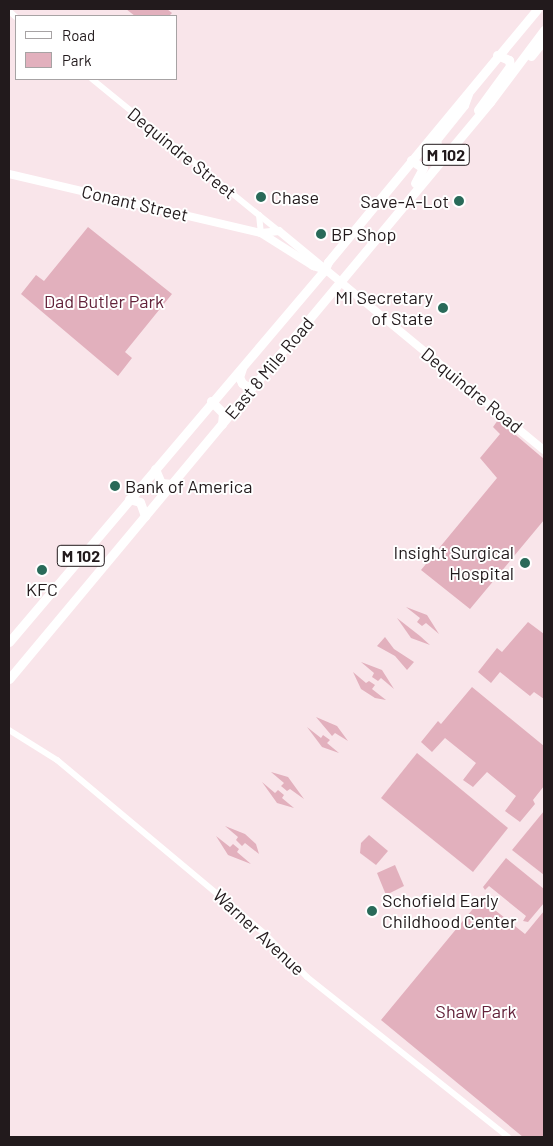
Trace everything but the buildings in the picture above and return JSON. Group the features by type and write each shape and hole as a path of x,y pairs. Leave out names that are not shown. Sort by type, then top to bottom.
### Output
{"highway":[{"name":"East 8 Mile Road","path":"9,642 254,350 328,272 328,262 529,13 537,9"},
{"name":"East 8 Mile Road","path":"9,679 475,120 544,30"},
{"path":"511,75 544,40"},
{"path":"475,120 480,104 510,64 508,59 497,55"},
{"path":"448,152 438,148 436,140 464,105 471,87"},
{"path":"348,273 353,257 422,174 422,165 411,160"},
{"path":"254,350 239,375 240,380 251,386 263,375"},
{"path":"211,401 223,413 222,424"},
{"path":"154,469 161,483 172,484"},
{"path":"130,499 140,502 145,516"}],"main road":[{"name":"Conant Street","path":"9,174 261,233 279,231"},
{"path":"279,231 319,261 328,272"},
{"name":"Conant Street","path":"261,233 316,268 328,272"},
{"name":"Dequindre Road","path":"328,272 544,450"}],"street":[{"name":"Dequindre Street","path":"93,80 279,231"},
{"path":"259,215 261,233"},
{"name":"Warner Avenue","path":"9,730 57,760 265,934 307,977 508,1137"}],"green space":[{"path":"126,9 167,9 172,13 170,15 134,15"},
{"name":"Dad Butler Park","path":"88,227 172,294 125,352 132,358 118,376 21,294 36,275 44,281"},
{"path":"498,420 544,459 544,520 470,609 421,570 497,478 480,458 500,434 493,427"},
{"path":"406,607 427,615 439,634 426,623 422,626 417,622 420,618"},
{"path":"397,618 420,636 430,645 411,638"},
{"path":"528,622 544,634 544,699 534,692 530,696 500,672 491,683 478,672 497,648 502,652"},
{"path":"385,637 394,649 414,662 407,670 395,656 377,646"},
{"path":"361,662 382,670 394,689 381,678 378,681 372,677 374,673"},
{"path":"353,672 366,683 369,681 375,685 372,689 386,700 375,698 361,689"},
{"path":"472,687 544,746 544,786 533,800 535,804 520,822 505,811 516,796 487,772 473,787 463,780 476,763 445,738 432,752 421,742 438,721 441,724"},
{"path":"316,717 337,726 348,741 335,733 332,736"},
{"path":"307,727 321,738 323,735 330,740 327,743 339,753 322,747"},
{"path":"417,753 508,828 473,872 381,798"},
{"path":"271,772 288,777 304,799 290,789 287,791 281,786 284,783"},
{"path":"262,782 275,793 278,790 284,795 282,798 294,808 277,803"},
{"path":"544,811 544,875 512,850"},
{"path":"225,826 245,834 256,844 259,854 245,843 242,846 236,840 238,837"},
{"path":"369,835 388,851 376,865 360,853 361,843"},
{"path":"216,836 230,847 233,844 239,849 237,852 251,864 228,855"},
{"path":"506,858 544,889 544,903 528,922 523,921 526,916 489,886 485,890 483,887"},
{"path":"395,865 404,886 386,895 377,873"},
{"name":"Shaw Park","path":"481,899 525,934 544,911 544,1137 523,1137 381,1020"}],"place":[{"name":"Chase","path":"261,197"},
{"name":"Save-A-Lot","path":"459,201"},
{"name":"BP Shop","path":"321,234"},
{"name":"MI Secretary of State","path":"443,308"},
{"name":"Bank of America","path":"115,486"},
{"name":"Insight Surgical Hospital","path":"525,563"},
{"name":"KFC","path":"42,570"},
{"name":"Schofield Early Childhood Center","path":"372,911"}]}
